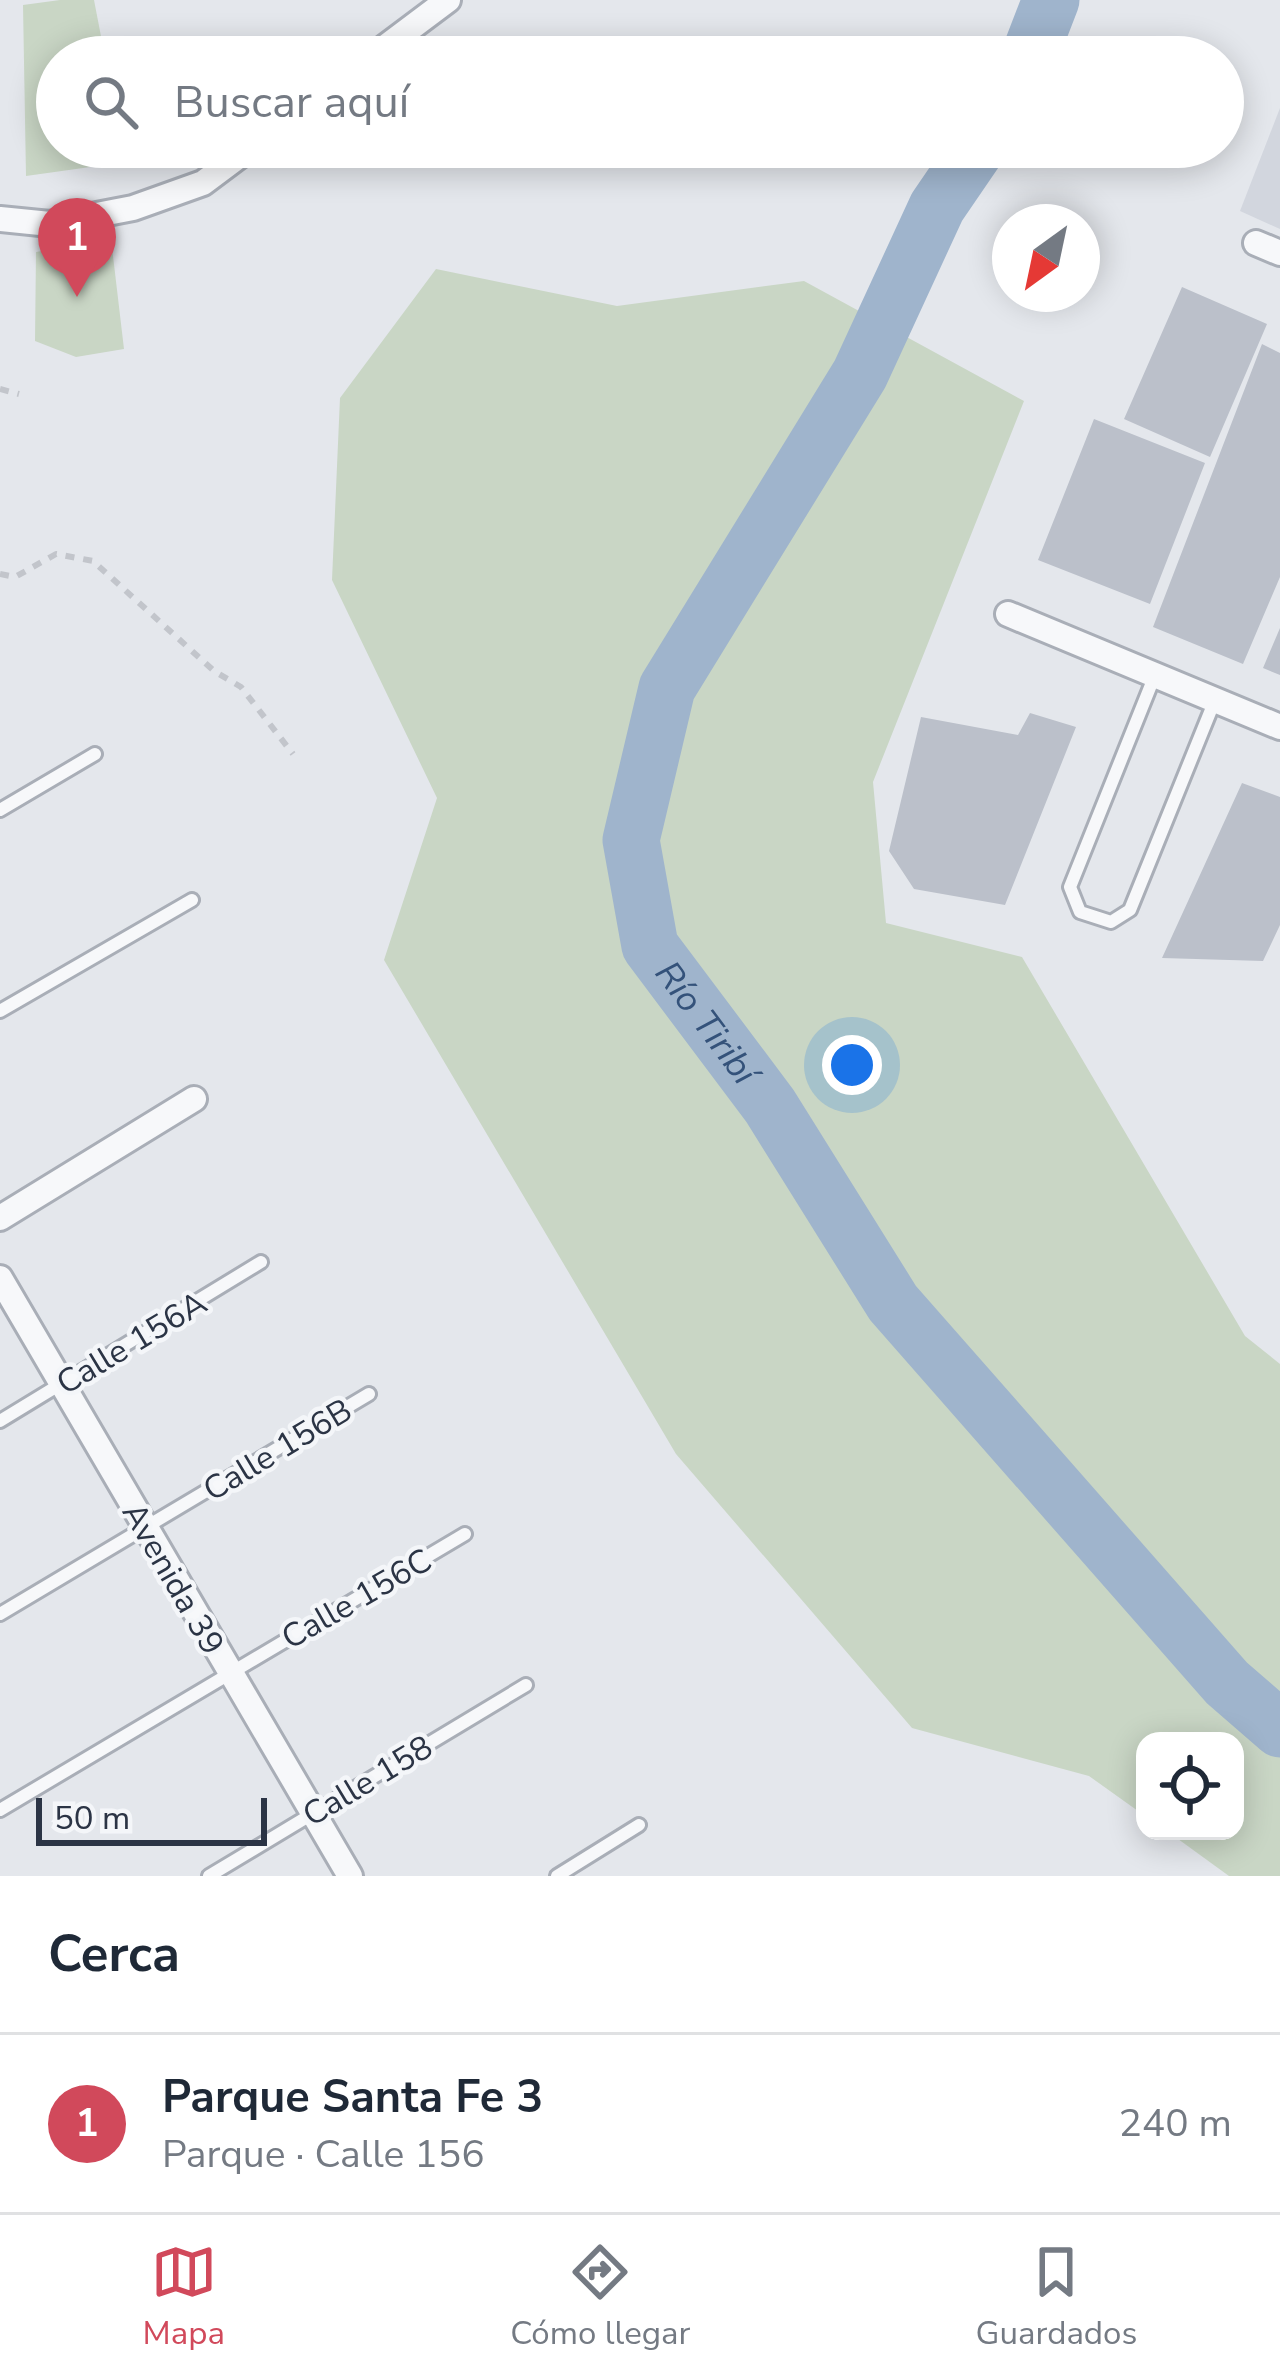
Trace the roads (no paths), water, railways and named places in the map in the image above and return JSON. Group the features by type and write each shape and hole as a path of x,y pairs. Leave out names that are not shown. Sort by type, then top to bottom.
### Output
{"street":[{"path":"400,36 448,0"},
{"path":"0,219 50,224 133,208 203,183 223,168"},
{"path":"1008,614 1280,727"},
{"path":"0,1218 194,1099"},
{"name":"Avenida 39","path":"0,1278 350,1876"}],"lane":[{"path":"1155,675 1070,886 1080,912 1111,922 1130,910 1215,700"},
{"path":"0,810 95,754"},
{"path":"0,1011 192,900"},
{"name":"Calle 156A","path":"0,1421 262,1262"},
{"name":"Calle 156B","path":"0,1614 369,1394"},
{"name":"Calle 156C","path":"0,1810 465,1534"},
{"name":"Calle 158","path":"209,1876 526,1685"},
{"path":"557,1876 639,1826"}],"waterway":[{"name":"Río Tiribí","path":"1037,36 1051,0"},
{"name":"Río Tiribí","path":"964,168 937,207 860,374 667,688 631,840 650,946 770,1106 893,1303 1227,1683 1280,1729"}],"place":[{"name":"Parque Santa Fe 3","path":"77,297"}]}
